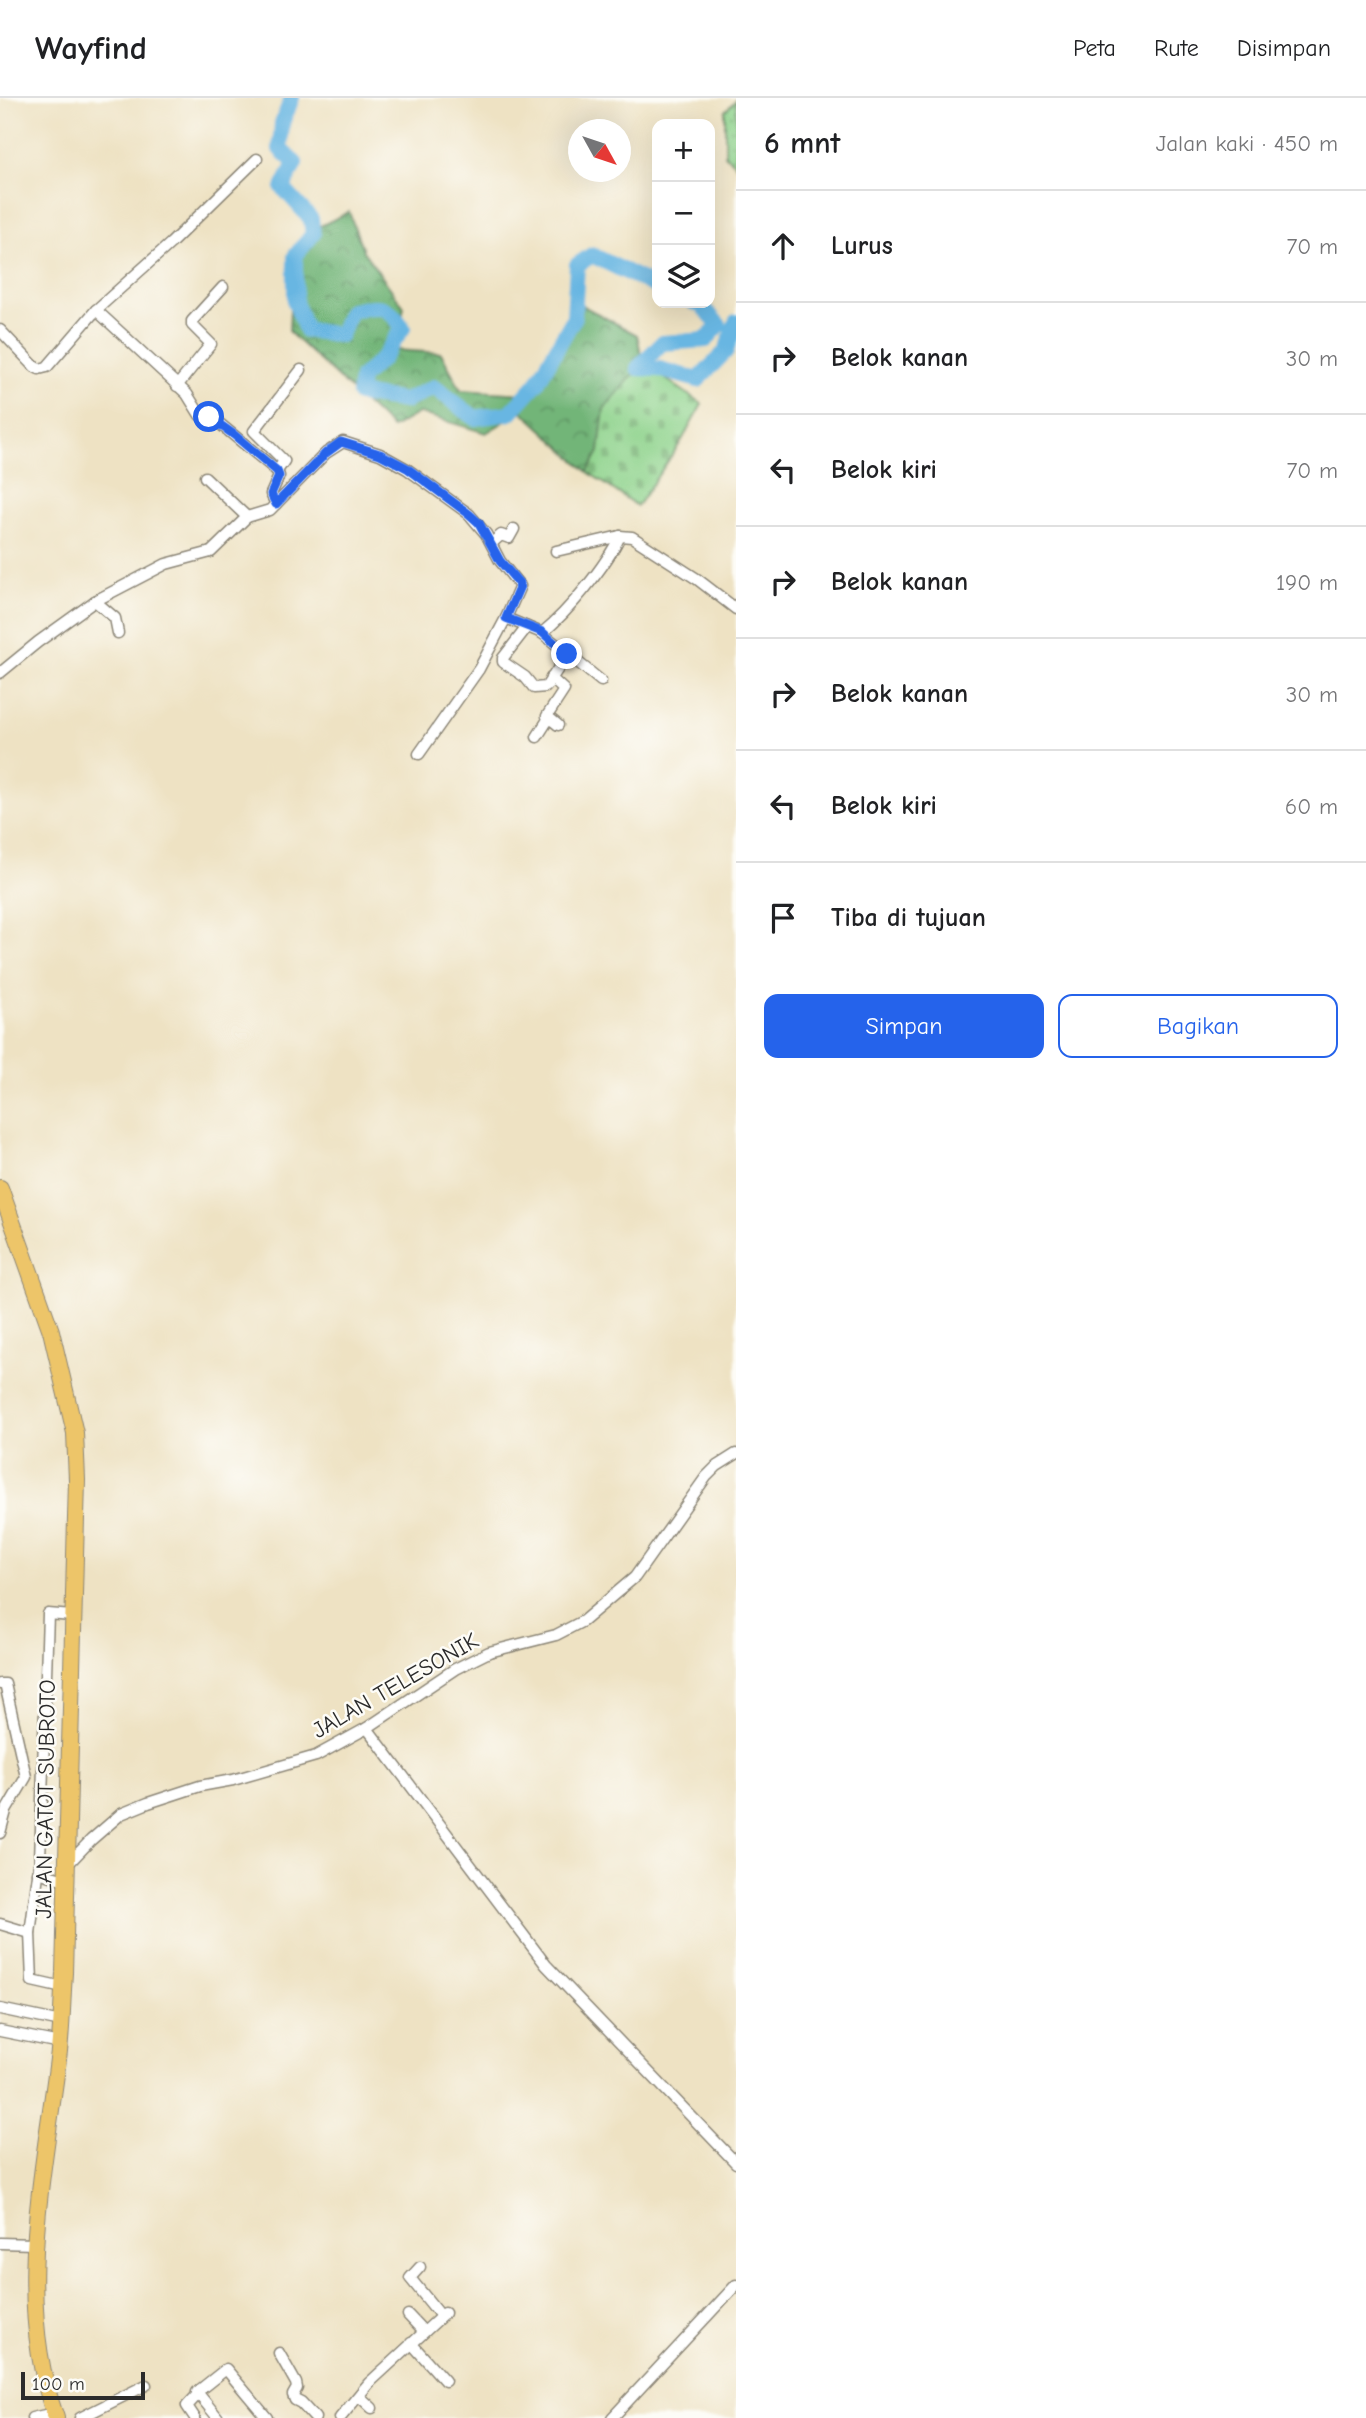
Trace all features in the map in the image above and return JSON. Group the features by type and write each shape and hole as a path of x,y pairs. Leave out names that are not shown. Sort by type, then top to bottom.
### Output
{"highway":[{"name":"JALAN GATOT SUBROTO","path":"0,1188 51,1331 75,1433 78,1480 60,2042 34,2244 36,2326 55,2415"}],"street":[{"path":"0,330 31,363 39,369 47,367 96,310 172,243 257,159"},
{"path":"177,387 211,344 192,325 193,319 223,287"},
{"path":"96,310 187,394 200,415 214,419 277,471 279,476 271,494 276,504"},
{"path":"277,471 283,459 254,431 301,370"},
{"path":"0,673 96,601 166,564 211,552 247,517 266,512 276,504 326,453 343,442 380,454 407,468 469,514 479,523 500,561 520,586 479,669 419,754"},
{"path":"205,477 247,517"},
{"path":"492,543 500,535 509,538 514,529"},
{"path":"556,551 620,536 632,537 667,558 736,609"},
{"path":"542,632 553,624 596,574 620,536"},
{"path":"509,569 516,558"},
{"path":"96,601 115,618 118,633"},
{"path":"506,618 542,632 601,681"},
{"path":"527,626 503,658 503,662 525,677 534,688 546,687 567,654"},
{"path":"537,737 554,722 547,714 564,690 551,678"},
{"name":"JALAN TELESONIK","path":"66,1873 91,1840 121,1814 200,1786 300,1763 367,1728 455,1669 489,1652 566,1631 600,1608 635,1577 705,1477 736,1454"},
{"path":"63,1987 32,1981 30,1933 38,1872 48,1614 72,1616"},
{"path":"0,1684 5,1684 26,1777 3,1810 0,1833"},
{"path":"367,1728 547,1965 736,2163"},
{"path":"38,1872 66,1873"},
{"path":"0,1924 30,1933"},
{"path":"0,2009 61,2022"},
{"path":"0,2032 60,2042"},
{"path":"0,2243 34,2244"},
{"path":"340,2418 423,2331 443,2315 410,2278 420,2267"},
{"path":"612,2418 736,2285"},
{"path":"408,2315 423,2331"},
{"path":"411,2343 445,2381"},
{"path":"279,2353 298,2388 293,2395 295,2400 315,2418"},
{"path":"195,2418 187,2406 199,2393 199,2388 228,2369 267,2418"},
{"path":"80,2418 146,2385"},
{"path":"199,2393 218,2418"},
{"path":"359,2396 372,2408"},
{"path":"32,2418 55,2415"}],"green space":[{"path":"736,100 736,165 725,155 725,111"},
{"path":"349,212 363,251 404,307 395,350 441,353 461,390 524,394 578,303 637,335 643,363 604,409 599,452 588,472 522,411 486,433 419,413 392,428 289,332 293,249 310,231"},
{"path":"643,363 702,404 681,442 637,506 588,472 599,452 604,409"}],"waterway":[{"path":"292,98 282,123 280,149 295,163 283,188 311,219 313,234 295,256 295,302 306,330 340,335 350,311 368,307 386,310 403,328 382,359 361,378 359,394 405,401 434,387 475,418 510,413 537,383 574,318 577,265 592,255 652,285"},
{"path":"704,308 719,325 706,340 662,343 638,368 659,369 698,380 726,351 736,322"}],"route":[{"path":"209,417 277,471 279,476 271,494 276,504 326,453 341,442 380,454 407,468 479,523 500,561 519,583 506,618 542,632 567,654"}]}
